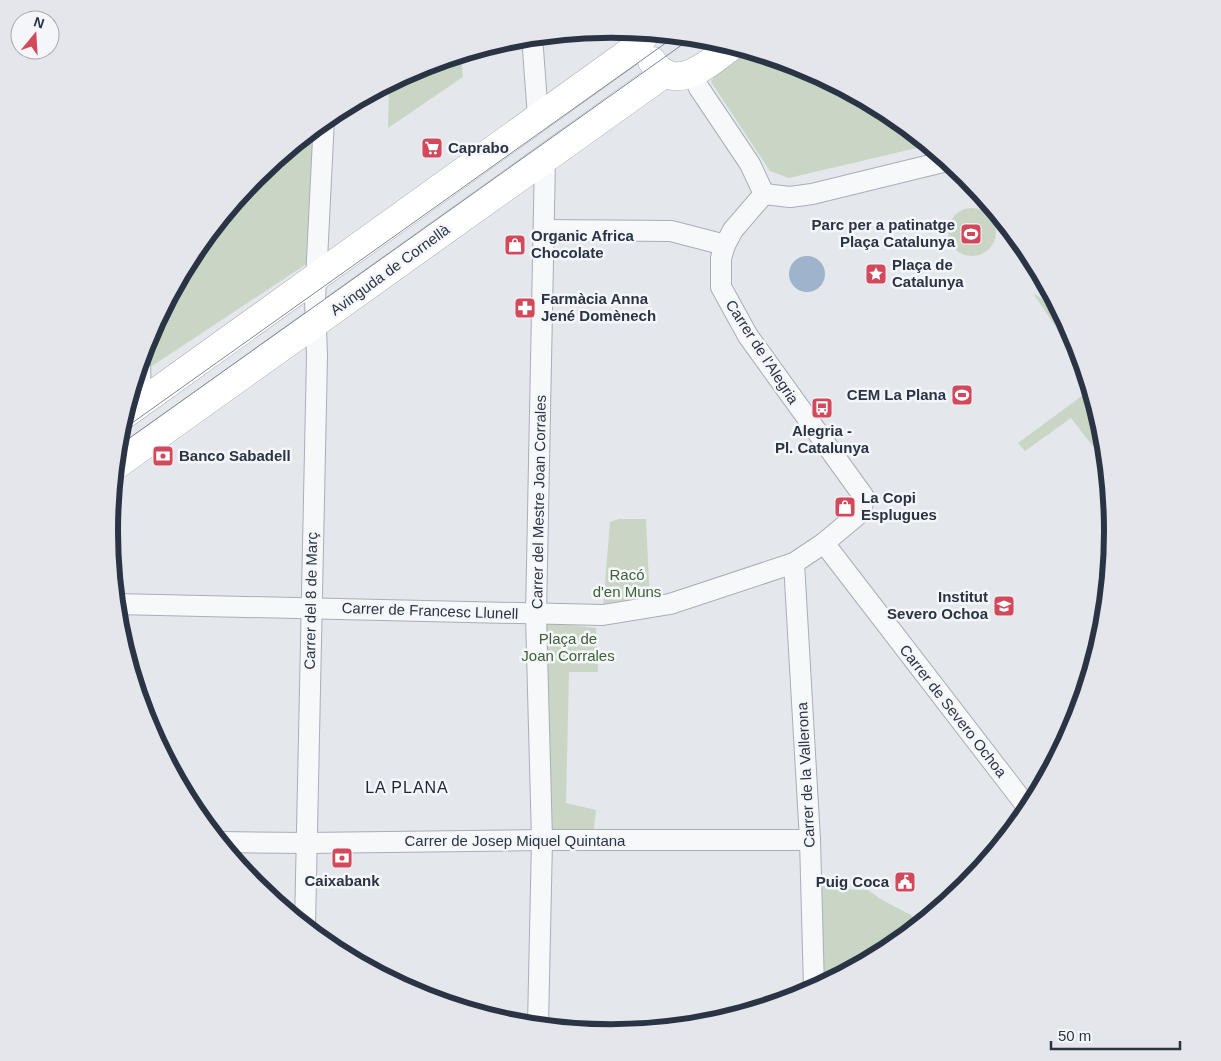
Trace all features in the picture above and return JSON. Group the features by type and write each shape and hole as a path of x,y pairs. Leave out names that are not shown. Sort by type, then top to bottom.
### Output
{"street":[{"path":"133,408 635,48 642,39"},
{"path":"647,39 646,49 656,68 665,73 678,76 693,74 725,51"},
{"path":"533,44 538,117"},
{"name":"Avinguda de Cornellà","path":"123,460 665,73"},
{"path":"693,74 699,88 750,164 764,194 790,197 812,194 939,163"},
{"name":"Carrer del 8 de Març","path":"305,918 316,277 323,130"},
{"name":"Carrer del Mestre Joan Corrales","path":"538,1018 542,840 536,615 545,159"},
{"name":"Carrer de l'Alegria","path":"764,194 732,230 725,245 720,271 721,287 728,303 748,336 821,440 860,488 864,497 864,504"},
{"path":"544,230 671,231 725,245"},
{"name":"Carrer de Francesc Llunell","path":"123,604 311,607 603,616 670,604 794,563 824,543 861,512 864,504"},
{"name":"Carrer de Severo Ochoa","path":"824,543 1022,800"},
{"name":"Carrer de la Vallerona","path":"794,563 810,840 814,980"},
{"name":"Carrer de Josep Miquel Quintana","path":"228,842 810,840"}],"green space":[{"path":"743,55 769,64 829,88 884,121 921,147 789,178 770,171 711,82 715,75"},
{"path":"462,61 463,77 388,128 389,90 422,75"},
{"path":"317,134 317,257 149,368 149,358 168,312 219,230 262,182 285,160"},
{"name":"Parc per a patinatge Plaça Catalunya","path":"972,208 981,210 989,215 994,223 996,232 994,241 989,249 981,254 972,256 963,254 955,249 950,241 948,232 950,223 955,215 963,210"},
{"path":"1033,293 1048,303 1066,343"},
{"path":"1084,394 1097,451 1071,418 1025,451 1018,443"},
{"name":"Racó d'en Muns","path":"619,519 646,519 650,604 603,608 610,522"},
{"name":"Plaça de Joan Corrales","path":"543,622 596,628 598,672 569,672 566,803 596,810 593,837 545,836"},
{"path":"818,884 841,889 868,890 882,900 911,915 914,919 857,957 823,976"}],"water":[{"path":"807,256 814,257 820,261 824,267 824,281 820,287 814,291 807,292 800,291 794,287 790,281 789,274 790,267 794,261 800,257"}],"tram line":[{"path":"129,425 668,41"},
{"path":"126,441 684,43"}],"place":[{"name":"Caprabo","path":"432,148"},
{"name":"Parc per a patinatge Plaça Catalunya","path":"971,234"},
{"name":"Organic Africa Chocolate","path":"515,245"},
{"name":"Plaça de Catalunya","path":"876,274"},
{"name":"Farmàcia Anna Jené Domènech","path":"525,308"},
{"name":"CEM La Plana","path":"962,395"},
{"name":"Alegria - Pl. Catalunya","path":"822,408"},
{"name":"Banco Sabadell","path":"163,456"},
{"name":"La Copi Esplugues","path":"845,507"},
{"name":"Institut Severo Ochoa","path":"1004,606"},
{"name":"Caixabank","path":"342,858"},
{"name":"Puig Coca","path":"905,882"}],"district":[{"name":"LA PLANA","path":"407,787"}]}
